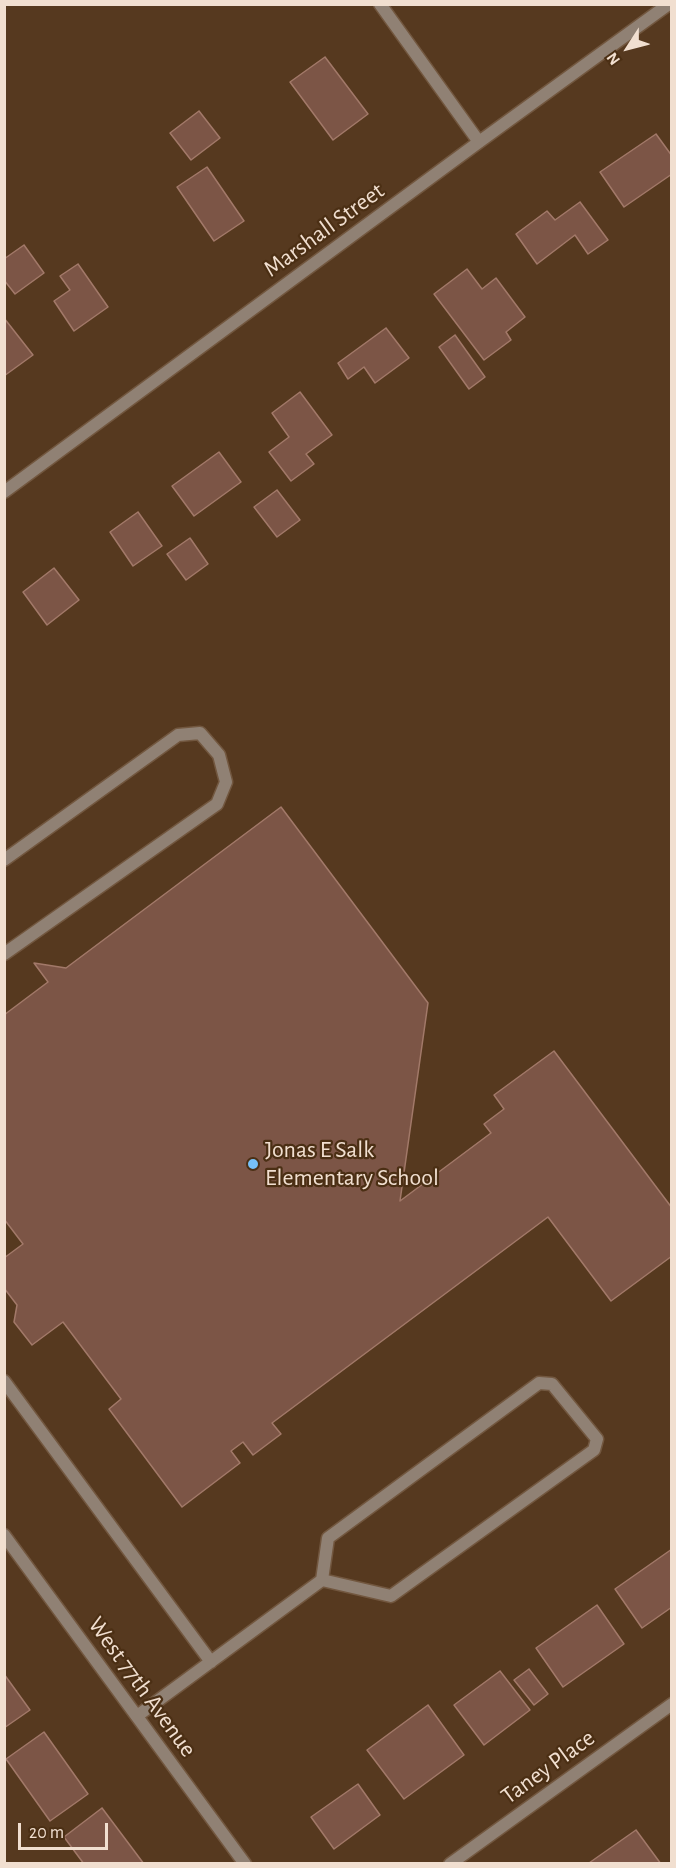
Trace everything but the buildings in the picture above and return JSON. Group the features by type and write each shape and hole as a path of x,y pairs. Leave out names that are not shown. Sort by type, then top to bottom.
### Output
{"street":[{"path":"380,4 479,142"},
{"name":"Marshall Street","path":"4,492 669,4"},
{"path":"4,860 178,735 200,734 219,755 226,782 217,804 4,954"},
{"path":"4,1381 211,1662"},
{"path":"137,1716 322,1580 328,1538 539,1383 552,1384 597,1439 594,1450 391,1596 322,1580"},
{"name":"West 77th Avenue","path":"4,1535 245,1863"},
{"name":"Taney Place","path":"450,1863 672,1704"}],"place":[{"name":"Jonas E Salk Elementary School","path":"253,1164"}]}
